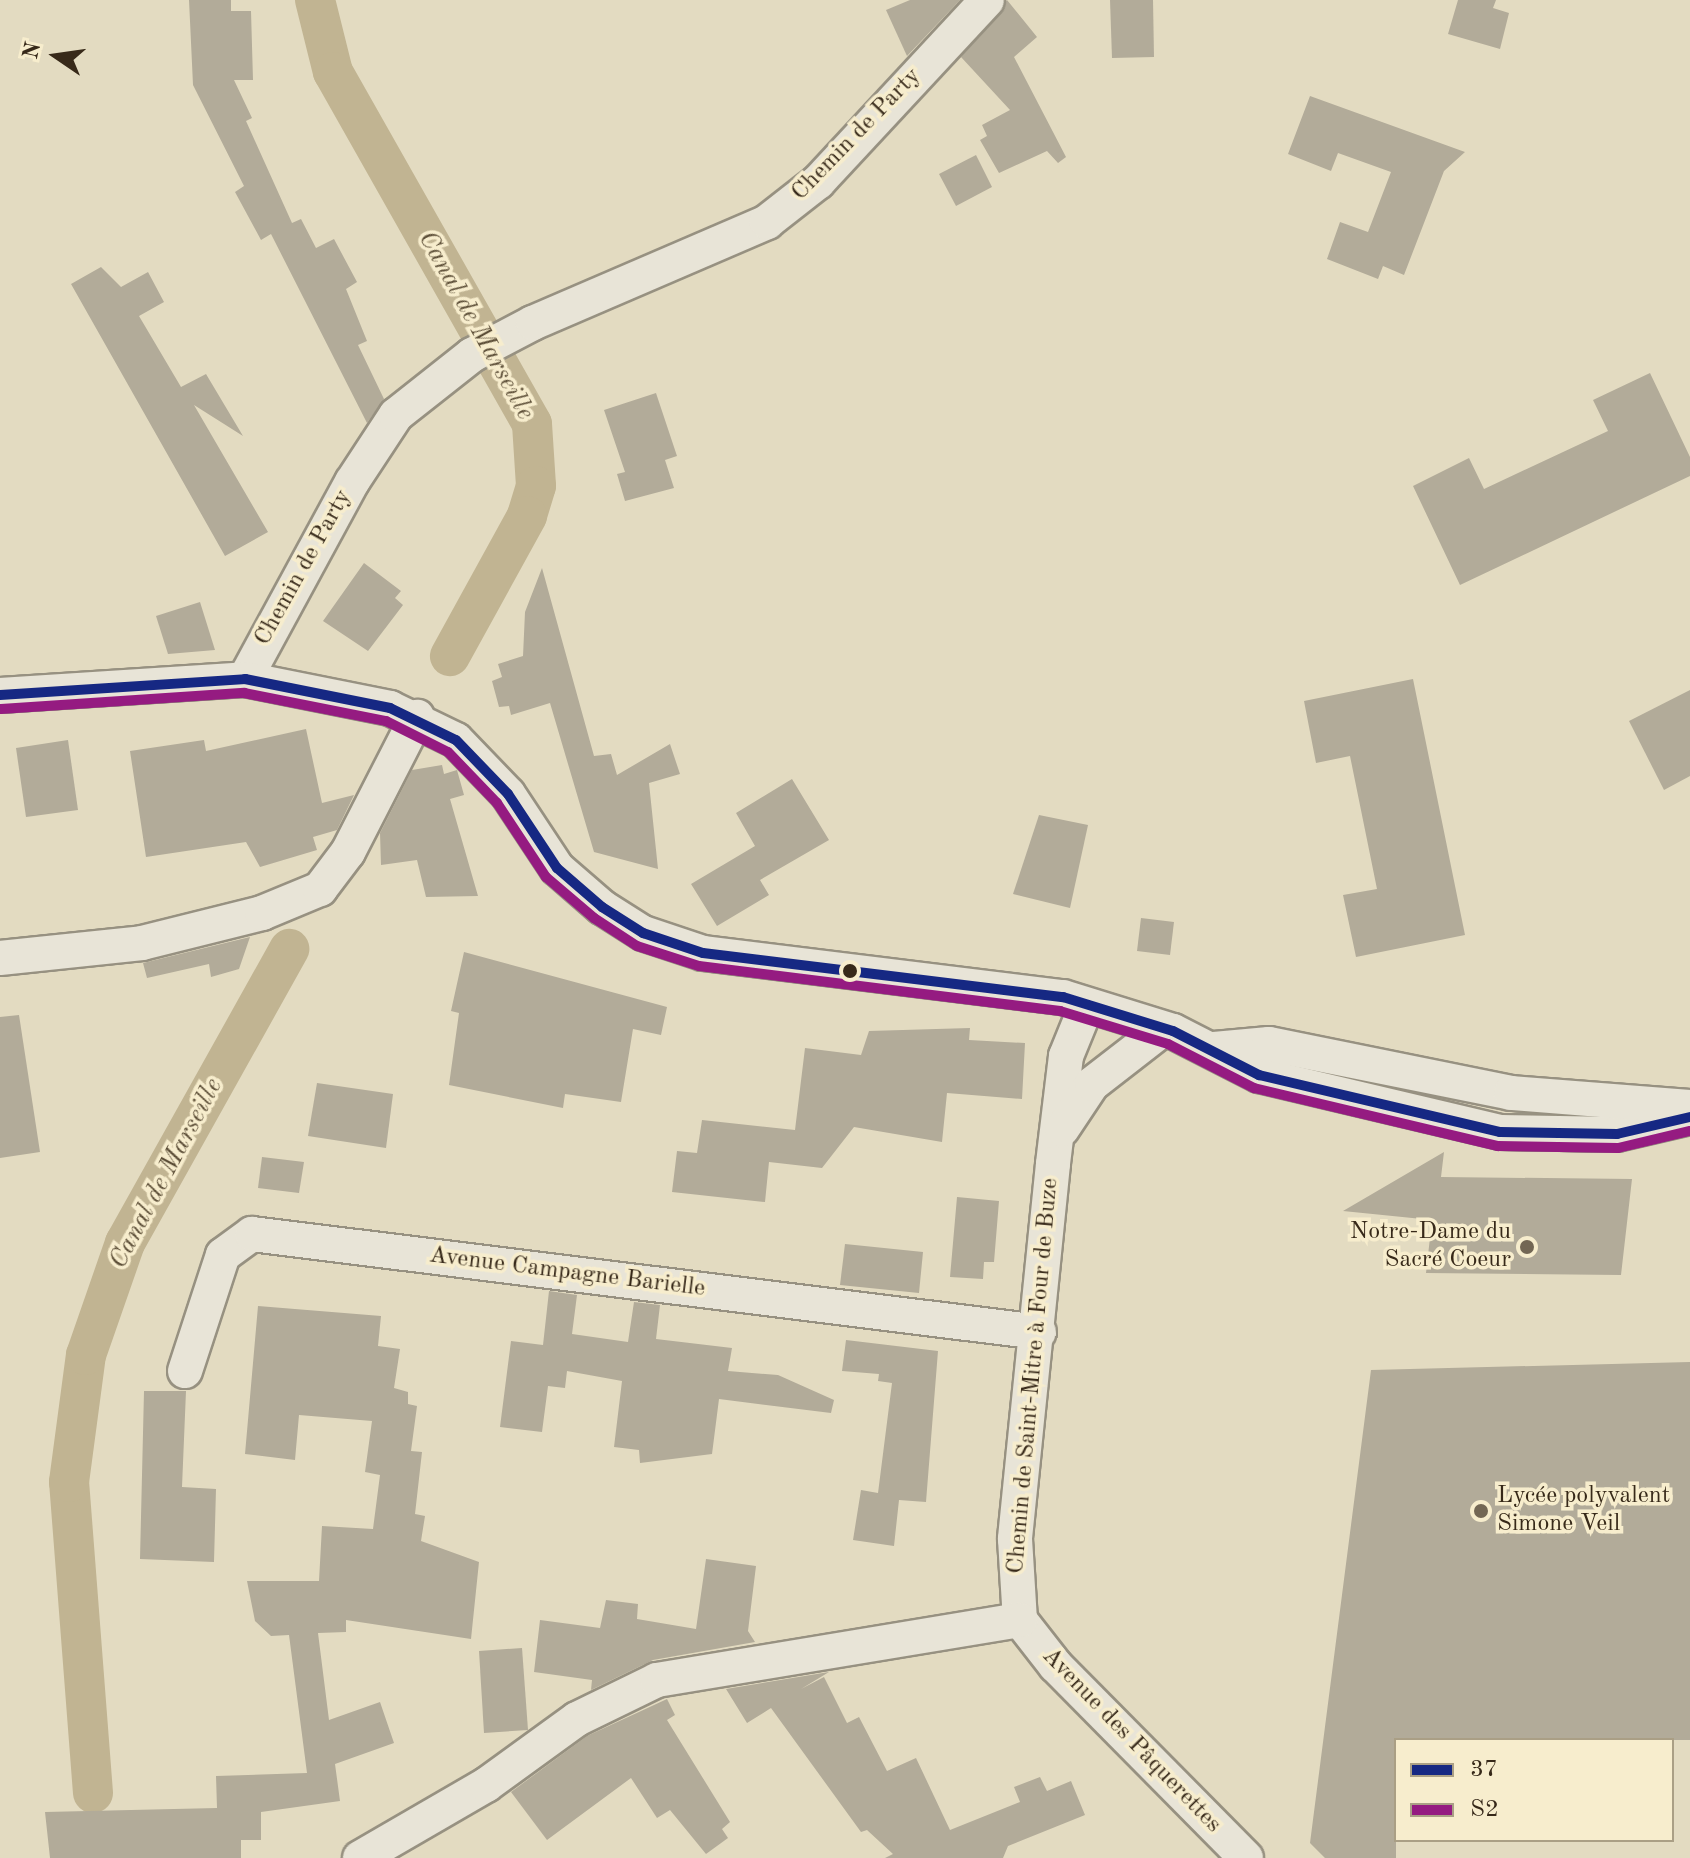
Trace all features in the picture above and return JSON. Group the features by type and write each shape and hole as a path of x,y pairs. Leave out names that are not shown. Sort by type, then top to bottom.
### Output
{"street":[{"name":"Chemin de Party","path":"245,679 396,415 472,355 533,323 767,222 818,182 987,0"},
{"path":"0,695 245,679 404,713 456,740 508,794 557,868 643,933 703,953 1022,990 1163,1029 1214,1049 1259,1075 1500,1132 1617,1134 1690,1117"},
{"path":"0,958 142,943 262,913 320,889 348,852 404,713"},
{"name":"Chemin de Saint-Mitre à Four de Buze","path":"1020,1620 1015,1539 1066,1056 1086,1007"},
{"name":"Chemin de Saint-Mitre à Four de Buze","path":"1058,1136 1092,1084 1163,1029"},
{"path":"1214,1049 1269,1044 1511,1093 1690,1107"},
{"name":"Avenue Campagne Barielle","path":"185,1371 223,1255 252,1234 1039,1332"},
{"path":"360,1858 486,1785 577,1719 657,1680 1020,1620"},
{"name":"Avenue des Pâquerettes","path":"1020,1620 1056,1666 1246,1858"}],"building":[{"path":"189,0 231,0 231,11 251,11 253,80 234,80 252,118 246,121 292,223 301,219 316,248 334,239 357,282 346,289 367,341 358,345 384,399 367,423 271,234 261,240 235,192 244,186 193,85"},
{"path":"910,0 960,0 907,56 886,10"},
{"path":"1007,0 1037,37 1014,57 1066,157 1058,163 1047,151 999,173 980,140 987,136 982,125 1010,110 961,57"},
{"path":"1110,0 1153,0 1154,57 1112,58"},
{"path":"1458,0 1496,0 1493,8 1509,13 1500,49 1448,34"},
{"path":"1310,96 1465,152 1444,171 1404,275 1383,266 1378,279 1327,259 1340,222 1368,232 1391,172 1338,153 1331,171 1288,154"},
{"path":"976,155 992,187 956,206 939,174"},
{"path":"101,267 121,287 148,272 164,302 139,316 181,387 206,374 243,436 194,405 268,532 225,556 71,284"},
{"path":"1650,373 1690,457 1690,476 1460,585 1413,486 1469,458 1484,489 1608,431 1593,400"},
{"path":"656,393 677,456 665,460 674,488 625,501 617,474 625,472 604,410"},
{"path":"364,563 401,591 395,598 403,605 368,651 323,621"},
{"path":"542,568 594,756 611,754 617,775 670,744 680,774 649,783 658,869 594,852 550,703 511,715 509,706 499,707 492,681 502,677 498,664 523,656 525,612"},
{"path":"200,602 215,650 168,654 156,616"},
{"path":"1413,679 1465,935 1356,957 1343,895 1377,889 1350,756 1316,763 1304,701"},
{"path":"1690,690 1690,776 1664,790 1629,721"},
{"path":"306,729 322,803 354,795 337,830 313,837 317,850 260,867 246,842 146,857 130,751 204,740 206,751"},
{"path":"68,740 78,810 26,817 16,748"},
{"path":"442,765 444,774 457,770 464,795 450,799 478,896 426,897 417,860 381,865 380,833 412,770"},
{"path":"792,779 829,840 760,880 769,895 717,926 691,884 755,846 736,813"},
{"path":"1039,815 1088,825 1070,908 1013,894"},
{"path":"1141,918 1174,922 1170,955 1137,951"},
{"path":"250,937 239,969 211,977 209,964 147,978 143,963"},
{"path":"464,952 667,1007 661,1035 633,1029 621,1102 565,1094 563,1108 449,1085 459,1013 451,1011"},
{"path":"19,1015 40,1152 0,1158 0,1017"},
{"path":"970,1028 969,1040 1025,1043 1022,1099 947,1093 942,1142 854,1127 822,1168 769,1162 765,1202 672,1192 677,1151 697,1153 702,1120 795,1130 805,1048 861,1055 869,1031"},
{"path":"317,1083 393,1094 386,1148 308,1136"},
{"name":"Notre-Dame du Sacré Coeur","path":"1444,1152 1441,1177 1632,1179 1621,1275 1426,1273 1432,1220 1343,1211"},
{"path":"262,1157 304,1162 299,1193 258,1188"},
{"path":"957,1197 999,1201 994,1262 984,1262 983,1279 950,1277"},
{"path":"845,1244 923,1252 919,1293 840,1285"},
{"path":"549,1291 577,1295 572,1334 628,1342 634,1302 660,1305 656,1339 732,1348 728,1371 778,1375 834,1400 831,1413 719,1399 712,1454 640,1463 639,1450 614,1447 622,1381 567,1371 565,1388 548,1386 542,1432 500,1427 511,1341 543,1345"},
{"path":"258,1306 381,1316 378,1346 400,1349 394,1388 408,1392 408,1404 417,1406 411,1451 422,1452 415,1514 425,1516 421,1541 479,1562 471,1639 346,1620 346,1632 318,1633 329,1720 380,1702 394,1743 335,1764 340,1801 261,1812 261,1840 241,1840 241,1858 50,1858 45,1812 217,1808 216,1776 307,1773 289,1635 271,1636 255,1621 247,1581 319,1581 322,1526 373,1529 380,1475 365,1472 372,1421 299,1415 295,1460 245,1454"},
{"path":"846,1340 938,1351 926,1502 899,1500 894,1546 853,1540 861,1490 878,1493 892,1383 878,1381 879,1374 842,1371"},
{"name":"Lycée polyvalent Simone Veil","path":"1690,1362 1690,1740 1394,1738 1396,1858 1325,1858 1310,1843 1371,1370"},
{"path":"144,1391 186,1391 182,1487 216,1489 214,1562 140,1559"},
{"path":"706,1559 756,1566 748,1631 755,1642 653,1660 591,1690 592,1680 534,1672 540,1620 600,1628 606,1600 638,1604 637,1619 696,1629"},
{"path":"522,1648 528,1730 484,1733 479,1651"},
{"path":"829,1672 801,1689 824,1677 847,1723 859,1717 887,1771 916,1758 950,1830 1020,1802 1014,1787 1040,1777 1047,1791 1071,1781 1085,1815 1008,1846 1003,1858 885,1858 893,1854 867,1830 861,1832 771,1708 747,1723 726,1689"},
{"path":"667,1699 675,1715 667,1720 730,1822 722,1829 728,1838 706,1854 670,1810 657,1818 631,1778 547,1840 511,1792 587,1736"}],"waterway":[{"name":"Canal de Marseille","path":"315,0 333,72 532,424 536,486 527,516 450,656"},
{"name":"Canal de Marseille","path":"93,1793 69,1482 86,1355 125,1243 289,949"}],"transit line":[{"name":"37","path":"0,695 245,679 390,708 456,740 508,794 557,868 602,907 643,933 703,953 1063,997 1173,1031 1259,1075 1500,1132 1617,1134 1690,1117"},
{"name":"S2","path":"1,709 244,693 386,721 448,752 497,803 546,877 594,918 637,946 699,966 1060,1011 1168,1044 1254,1088 1498,1146 1618,1148 1690,1131"}],"place":[{"name":"Notre-Dame du Sacré Coeur","path":"1527,1247"},
{"name":"Lycée polyvalent Simone Veil","path":"1481,1511"}]}
